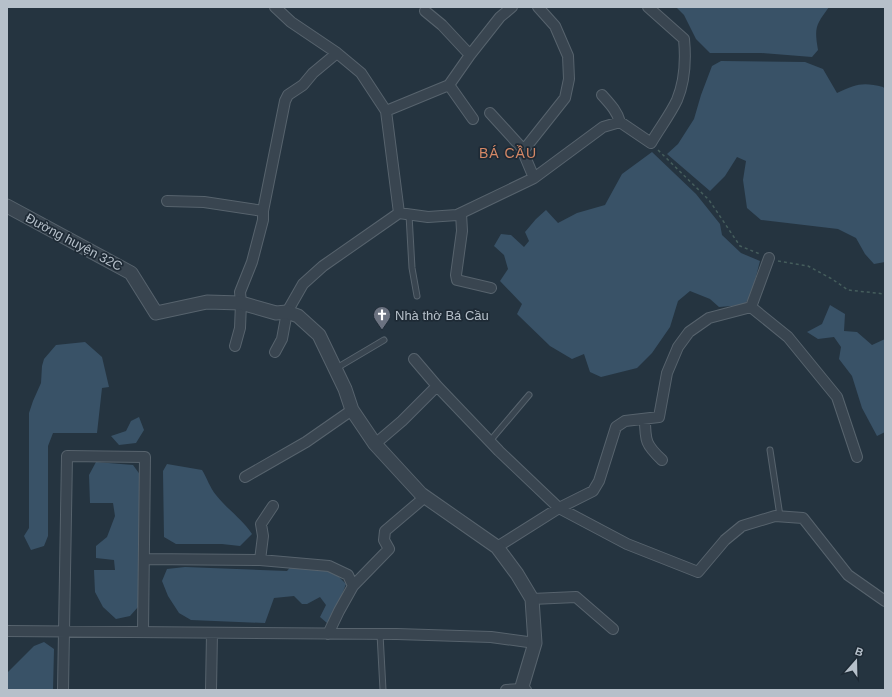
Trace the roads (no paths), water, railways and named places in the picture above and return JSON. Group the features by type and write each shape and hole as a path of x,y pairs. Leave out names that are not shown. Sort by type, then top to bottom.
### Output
{"street":[{"path":"275,7 291,22 337,53 361,73 386,111 404,214"},
{"path":"386,111 449,85 500,17 512,7"},
{"path":"523,152 564,98 569,79 568,56 555,26 538,7"},
{"path":"602,95 618,114 620,122 651,144 676,101 683,80 686,58 684,39 648,7"},
{"path":"425,11 442,25 470,55"},
{"path":"235,346 240,328 240,292 252,262 263,220 263,211 285,101 288,95 303,85 337,53"},
{"path":"449,85 473,119"},
{"path":"490,113 521,147 534,178"},
{"path":"275,352 282,339 287,312 303,284 323,266 404,214 428,217 457,215 534,178 603,127 620,122"},
{"path":"167,201 204,202 263,211"},
{"name":"Đường huyện 32C","path":"7,206 131,273 156,313 207,302 241,303 276,313 287,312 298,316 319,335 345,389 352,410 375,444 421,494 497,547 518,574 532,599 535,642 523,690"},
{"path":"461,213 462,231 456,275 457,280 491,288"},
{"path":"751,307 769,258"},
{"path":"497,547 559,508 593,491 599,481 616,427 625,421 659,417 667,373 678,347 689,332 709,318 751,307"},
{"path":"751,307 788,337 837,397 857,458"},
{"path":"414,359 436,386 490,442 559,508 627,544 698,572 725,540 742,526 780,516 803,518 848,575 885,600"},
{"path":"375,444 402,421 436,386"},
{"path":"245,477 306,442 352,410"},
{"path":"645,419 645,436 651,450 662,460"},
{"path":"64,690 67,456 145,457 143,632"},
{"path":"328,634 353,586 389,549 384,540 385,531 426,497"},
{"path":"260,560 263,536 261,524 273,506"},
{"path":"144,559 260,560 329,566 348,575 353,586"},
{"path":"532,599 576,596 613,629"},
{"path":"7,631 380,634 491,637 535,642"},
{"path":"212,633 212,690"},
{"path":"506,690 523,690"}],"lane":[{"path":"404,214 417,296"},
{"path":"336,369 384,340"},
{"path":"490,442 529,394"},
{"path":"770,450 780,516"},
{"path":"380,634 383,690"}],"water":[{"path":"676,7 829,7 821,18 817,27 816,36 818,50 812,57 761,53 710,53 696,39 684,15"},
{"path":"721,61 805,62 823,69 837,93 865,84 883,87 885,89 885,262 874,264 865,254 856,238 838,229 761,220 747,208 743,180 746,161 737,157 725,176 710,191 667,154 678,144 694,119 712,66"},
{"path":"652,152 696,194 720,224 722,235 741,253 760,261 751,296 744,305 719,307 710,299 690,291 678,301 670,327 652,353 637,368 601,377 590,372 584,354 572,359 550,346 517,314 522,304 500,281 508,269 504,255 494,246 501,234 511,235 524,247 529,241 525,232 546,210 558,223 577,213 605,205 622,174"},
{"path":"830,305 845,314 844,331 857,332 872,345 885,339 885,432 877,436 862,408 852,376 839,359 841,347 834,337 818,339 807,332 822,324"},
{"path":"85,342 102,357 109,387 102,388 97,433 53,433 48,446 48,536 44,546 31,550 24,536 29,528 29,413 41,383 44,359 56,345"},
{"path":"139,417 144,430 136,443 119,445 111,436 126,431 131,421"},
{"path":"96,462 133,465 141,476 138,607 130,616 116,619 103,607 95,592 94,570 115,570 114,560 96,558 96,546 107,537 115,516 113,503 90,503 89,475"},
{"path":"167,464 202,470 216,495 252,534 240,546 222,544 176,544 164,537 163,471"},
{"path":"292,565 312,565 338,576 346,584 334,615 327,623 320,617 326,605 320,597 307,604 302,604 294,596 274,598 265,623 191,620 179,613 168,596 162,581 167,569 185,567 287,571"},
{"path":"44,642 54,649 53,690 7,690 7,673 34,646"}],"place":[{"name":"Nhà thờ Bá Cầu","path":"382,330"}],"district":[{"name":"BÁ CẦU","path":"508,153"}]}
